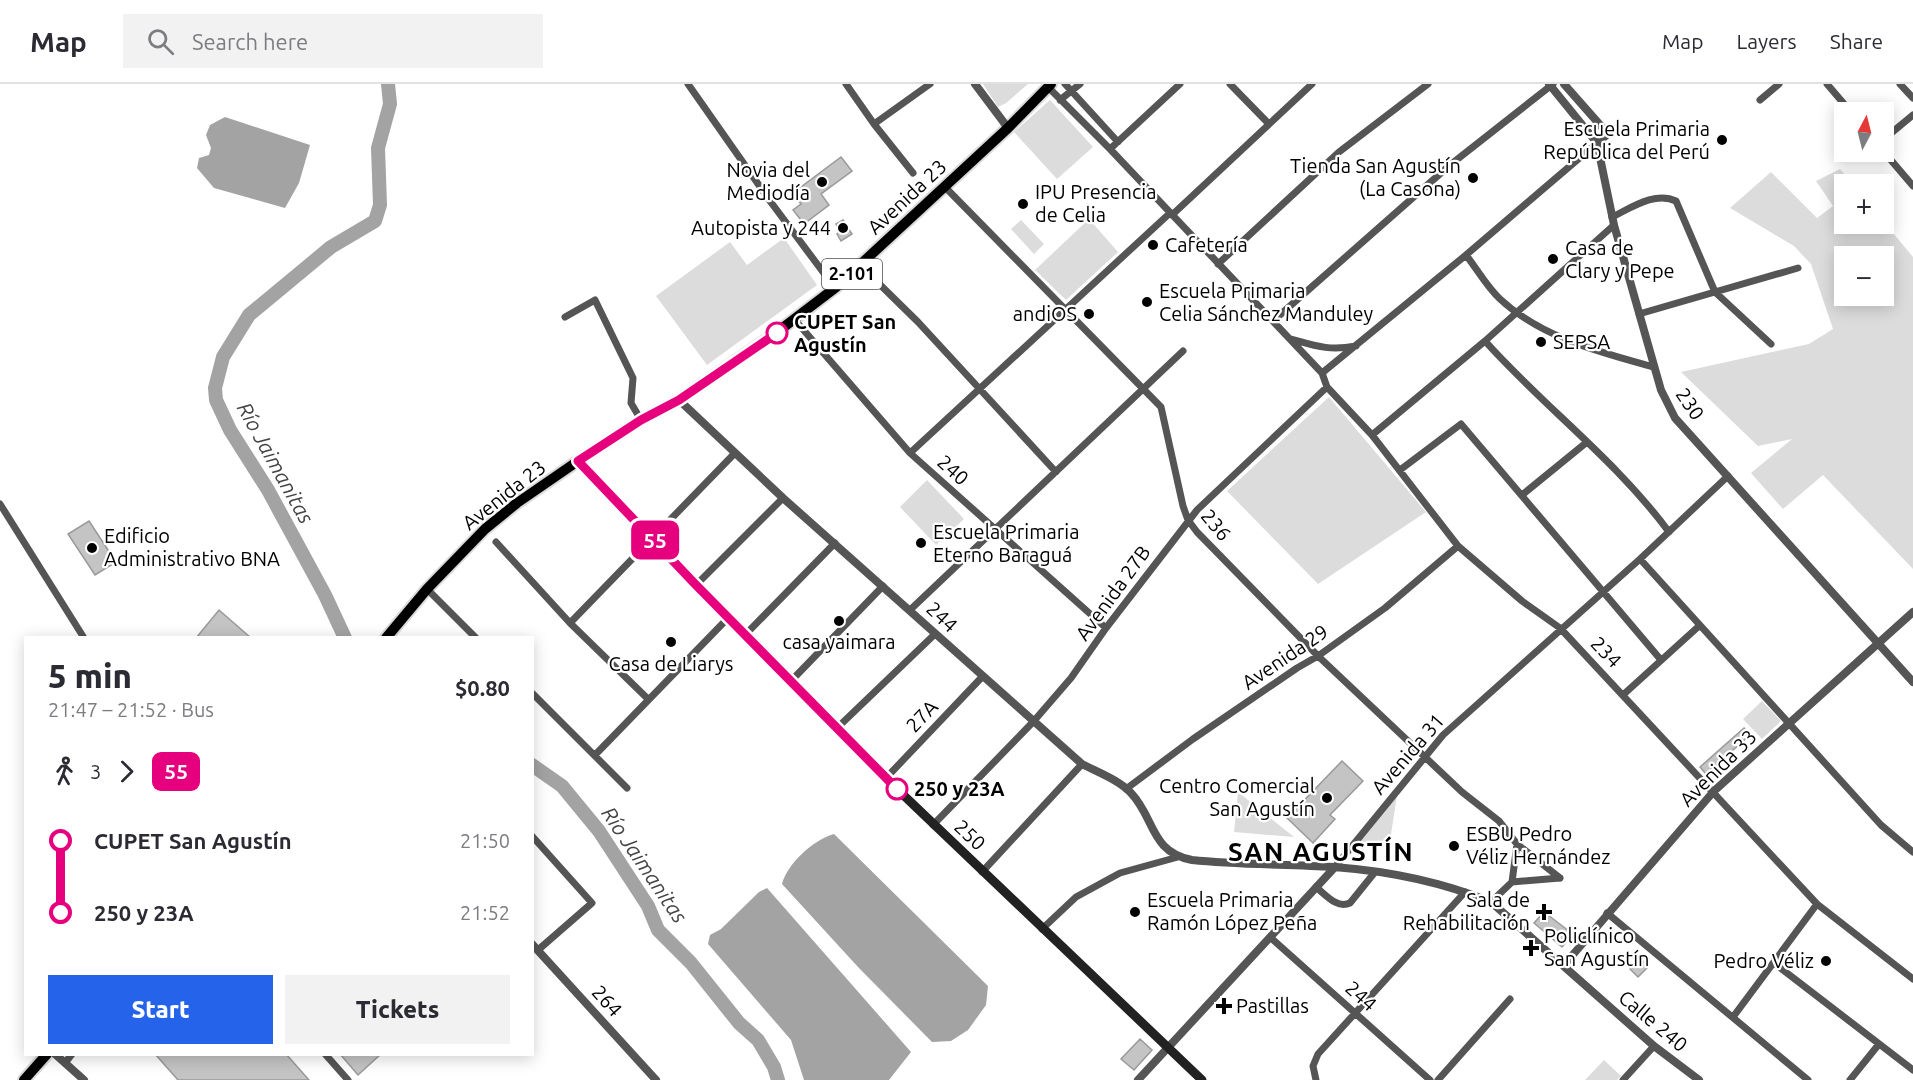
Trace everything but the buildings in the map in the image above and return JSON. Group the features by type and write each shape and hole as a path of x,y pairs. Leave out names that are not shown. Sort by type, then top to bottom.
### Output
{"main road":[{"name":"Avenida 23","path":"388,636 427,590 485,529 517,503 578,461 641,420 679,400 835,288 1008,128 1049,86"},
{"name":"250","path":"578,461 728,618 933,825 1202,1080"},
{"path":"24,1080 45,1056"}],"street":[{"path":"688,84 770,201 835,288"},
{"path":"846,84 913,173"},
{"path":"874,124 930,84"},
{"path":"975,84 1008,128"},
{"path":"1065,84 1118,142"},
{"path":"1060,100 1080,84"},
{"path":"1110,149 1180,84"},
{"path":"1230,84 1268,123"},
{"path":"909,453 1312,84"},
{"path":"1218,264 1339,152 1428,84"},
{"path":"1322,373 1608,134 1564,84"},
{"path":"1760,100 1779,84"},
{"path":"1827,84 1842,102"},
{"path":"1900,84 1913,98"},
{"path":"1273,321 1450,165 1551,85"},
{"name":"230","path":"1551,85 1597,143 1613,221 1660,390 1675,418 1913,682"},
{"name":"234","path":"1049,86 1322,373 1327,387 1372,435 1458,546 1522,602 1560,628 1624,694 1817,904 1913,979"},
{"path":"1894,131 1913,115"},
{"path":"1893,162 1913,186"},
{"name":"236","path":"944,186 1161,407 1188,520 1318,656 1423,757 1498,821 1517,844 1560,878 1512,882"},
{"path":"1372,435 1485,341 1613,221 1657,197 1666,196 1676,201 1714,292 1771,344"},
{"path":"1466,255 1498,297 1516,313 1583,347 1654,367"},
{"path":"861,266 980,389 1056,472"},
{"path":"1639,314 1798,268"},
{"path":"566,317 595,300 633,378 630,403 641,420"},
{"name":"240","path":"794,319 909,453 1106,628"},
{"path":"1288,338 1319,348 1340,349 1358,345"},
{"path":"1485,341 1518,378 1620,474 1669,532"},
{"path":"910,610 1183,351"},
{"name":"Avenida 27B","path":"933,825 1033,722 1071,678 1188,520 1327,387"},
{"name":"244","path":"679,400 734,454 1033,722 1082,764 1134,796 1158,839 1166,849 1178,857"},
{"path":"1400,470 1461,424 1601,592 1661,660"},
{"path":"1522,495 1587,441"},
{"path":"570,623 734,454"},
{"name":"Avenida 31","path":"1138,1080 1335,867 1443,735 1560,628 1640,559 1728,476"},
{"path":"696,585 783,498"},
{"path":"0,504 83,636"},
{"path":"496,542 570,623 648,699"},
{"path":"745,635 835,543"},
{"name":"Avenida 29","path":"1126,789 1385,608 1458,546"},
{"path":"1640,559 1881,825 1913,852"},
{"path":"791,681 883,586"},
{"path":"427,590 474,636"},
{"name":"Avenida 33","path":"1564,965 1714,791 1788,722 1913,612"},
{"path":"595,755 728,618"},
{"path":"1624,694 1699,626"},
{"path":"837,729 935,634"},
{"name":"27A","path":"886,778 982,677"},
{"path":"534,695 627,788"},
{"path":"982,872 1082,764"},
{"path":"534,838 592,903 535,947"},
{"path":"1491,902 1512,882 1517,844"},
{"path":"1042,929 1076,897 1120,873 1178,857 1226,863 1335,867"},
{"name":"Calle 240","path":"1335,867 1375,872 1465,892 1491,902 1654,1046 1695,1079"},
{"path":"1316,887 1344,906 1350,903 1375,872"},
{"path":"1316,1080 1313,1066 1318,1054 1465,892"},
{"path":"1733,1017 1817,904"},
{"path":"1607,913 1808,1080"},
{"name":"244","path":"1270,937 1430,1080"},
{"name":"264","path":"535,947 656,1080"},
{"path":"1774,963 1913,1070"},
{"path":"1438,1080 1510,999"},
{"path":"1850,1080 1879,1044"},
{"path":"1623,1080 1654,1046"},
{"path":"57,1056 84,1080"},
{"path":"65,1063 70,1056"},
{"path":"327,1056 348,1080"}],"shaded area":[{"path":"983,84 1028,84 998,107"},
{"path":"1050,100 1093,147 1057,179 1014,132"},
{"path":"225,117 310,145 299,183 285,208 214,188 197,168 199,158 209,155 211,148 206,135 210,125"},
{"path":"1840,169 1844,174 1834,174 1834,234 1894,234 1913,257 1913,569 1823,475 1783,509 1751,473 1792,439 1758,446 1681,372 1809,344 1833,329 1811,264 1794,246 1730,208 1771,172 1817,218 1833,206 1816,181"},
{"path":"1089,219 1118,252 1066,300 1035,270"},
{"path":"1021,220 1044,244 1034,254 1011,229"},
{"path":"784,238 817,285 707,365 656,296 730,242 747,265"},
{"path":"1329,397 1426,512 1318,584 1227,491"},
{"path":"927,480 964,519 936,545 900,507"},
{"path":"1762,701 1781,721 1762,739 1743,719"},
{"path":"1398,789 1389,847 1358,841"},
{"path":"1238,792 1294,837 1234,832"},
{"path":"834,834 988,986 986,1005 968,1030 951,1041 932,1042 858,967 782,884 790,868 802,853 818,841"},
{"path":"767,888 911,1052 889,1080 804,1080 791,1040 708,944 710,935 721,929 759,892"},
{"path":"1604,1060 1621,1076 1617,1080 1585,1080"}],"waterway":[{"name":"Río Jaimanitas","path":"344,636 325,595 268,490 230,430 216,400 215,388 223,357 249,315 331,247 375,221 380,205 378,148 390,104 388,84"},
{"name":"Río Jaimanitas","path":"534,766 562,786 599,831 648,906 658,930 691,963 739,1023 758,1040 774,1067 778,1080"}],"bus line":[{"name":"55","path":"777,333 679,400 641,420 578,461 696,585 897,789"}],"place":[{"name":"Escuela Primaria República del Perú","path":"1722,140"},
{"name":"Tienda San Agustín (La Casona)","path":"1473,178"},
{"name":"Novia del Mediodía","path":"822,182"},
{"name":"IPU Presencia de Celia","path":"1023,204"},
{"name":"Autopista y 244","path":"843,228"},
{"name":"Cafetería","path":"1153,245"},
{"name":"Casa de Clary y Pepe","path":"1553,259"},
{"name":"Escuela Primaria Celia Sánchez Manduley","path":"1147,302"},
{"name":"andiOS","path":"1089,314"},
{"name":"CUPET San Agustín","path":"777,333"},
{"name":"SEPSA","path":"1541,342"},
{"name":"Escuela Primaria Eterno Baraguá","path":"921,543"},
{"name":"Edificio Administrativo BNA","path":"92,548"},
{"name":"casa yaimara","path":"839,621"},
{"name":"Casa de Liarys","path":"671,642"},
{"name":"250 y 23A","path":"897,789"},
{"name":"Centro Comercial San Agustín","path":"1327,798"},
{"name":"ESBU Pedro Véliz Hernández","path":"1454,846"},
{"name":"Escuela Primaria Ramón López Peña","path":"1135,912"},
{"name":"Sala de Rehabilitación","path":"1544,912"},
{"name":"Policlínico San Agustín","path":"1531,948"},
{"name":"Pedro Véliz","path":"1826,961"},
{"name":"Pastillas","path":"1224,1006"}],"district":[{"name":"SAN AGUSTÍN","path":"1321,852"}]}
